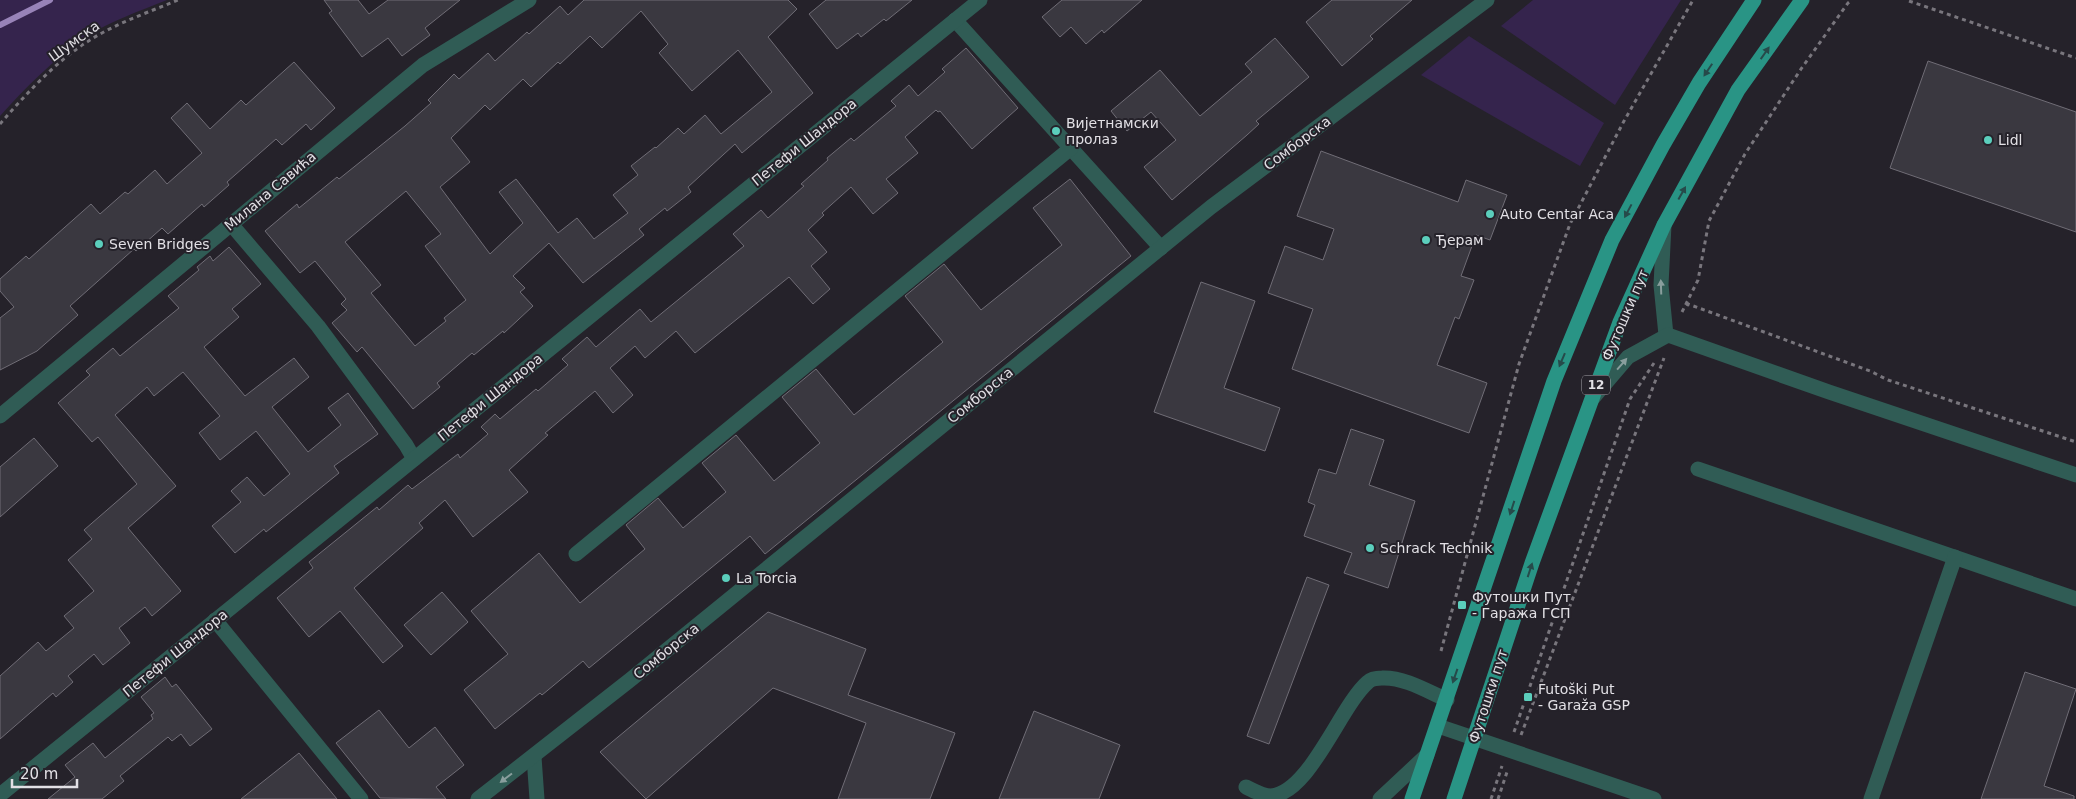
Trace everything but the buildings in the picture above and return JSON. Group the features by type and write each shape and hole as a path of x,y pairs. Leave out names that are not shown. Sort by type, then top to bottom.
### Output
{"main road":[{"path":"1412,799 1554,381 1612,240 1699,83 1754,0"},
{"name":"Футошки пут","path":"1454,799 1532,563 1620,322 1664,225 1738,90 1802,0"}],"street":[{"name":"Милана Савића","path":"0,416 423,65 529,0"},
{"name":"Петефи Шандора","path":"0,795 980,0"},
{"name":"Сомборска","path":"478,799 534,757 1211,208 1487,0"},
{"path":"955,20 1161,248"},
{"path":"576,554 1071,148"},
{"path":"230,224 318,326 406,445 414,459"},
{"path":"1664,225 1661,285 1667,335"},
{"path":"1590,401 1628,357 1667,335 2076,475"},
{"path":"1698,468 2076,599"},
{"path":"1871,799 1955,557"},
{"path":"215,620 361,799"},
{"path":"1246,787 1270,796 1279,794 1293,786 1315,760 1352,702 1369,680 1382,678 1399,680 1447,700"},
{"path":"1438,726 1654,799"},
{"path":"1380,799 1426,754"},
{"path":"534,757 537,799"}],"path":[{"name":"Шумска","path":"0,124 32,87 89,41 113,27 178,0"},
{"path":"1440,654 1519,364 1570,224 1624,121 1693,0"},
{"path":"1498,799 1511,751 1630,399 1651,371 1667,335 1684,308 1698,280 1709,221 1741,163 1801,69 1852,0"},
{"path":"1909,1 2076,58"},
{"path":"1684,308 1688,304 1870,371 1888,380 2076,442"},
{"path":"1491,799 1664,358"}],"shaded area":[{"path":"0,0 167,0 115,21 86,37 41,74 0,116"},
{"path":"1533,0 1681,0 1615,105 1501,26"},
{"path":"1469,36 1604,123 1580,166 1421,75"}],"waterway":[{"path":"0,25 50,0"}],"place":[{"name":"Вијетнамски пролаз","path":"1056,131"},
{"name":"Lidl","path":"1988,140"},
{"name":"Auto Centar Aca","path":"1490,214"},
{"name":"Ђерам","path":"1426,240"},
{"name":"Seven Bridges","path":"99,244"},
{"name":"Schrack Technik","path":"1370,548"},
{"name":"La Torcia","path":"726,578"},
{"name":"Футошки Пут - Гаража ГСП","path":"1462,605"},
{"name":"Futoški Put - Garaža GSP","path":"1528,697"}]}
